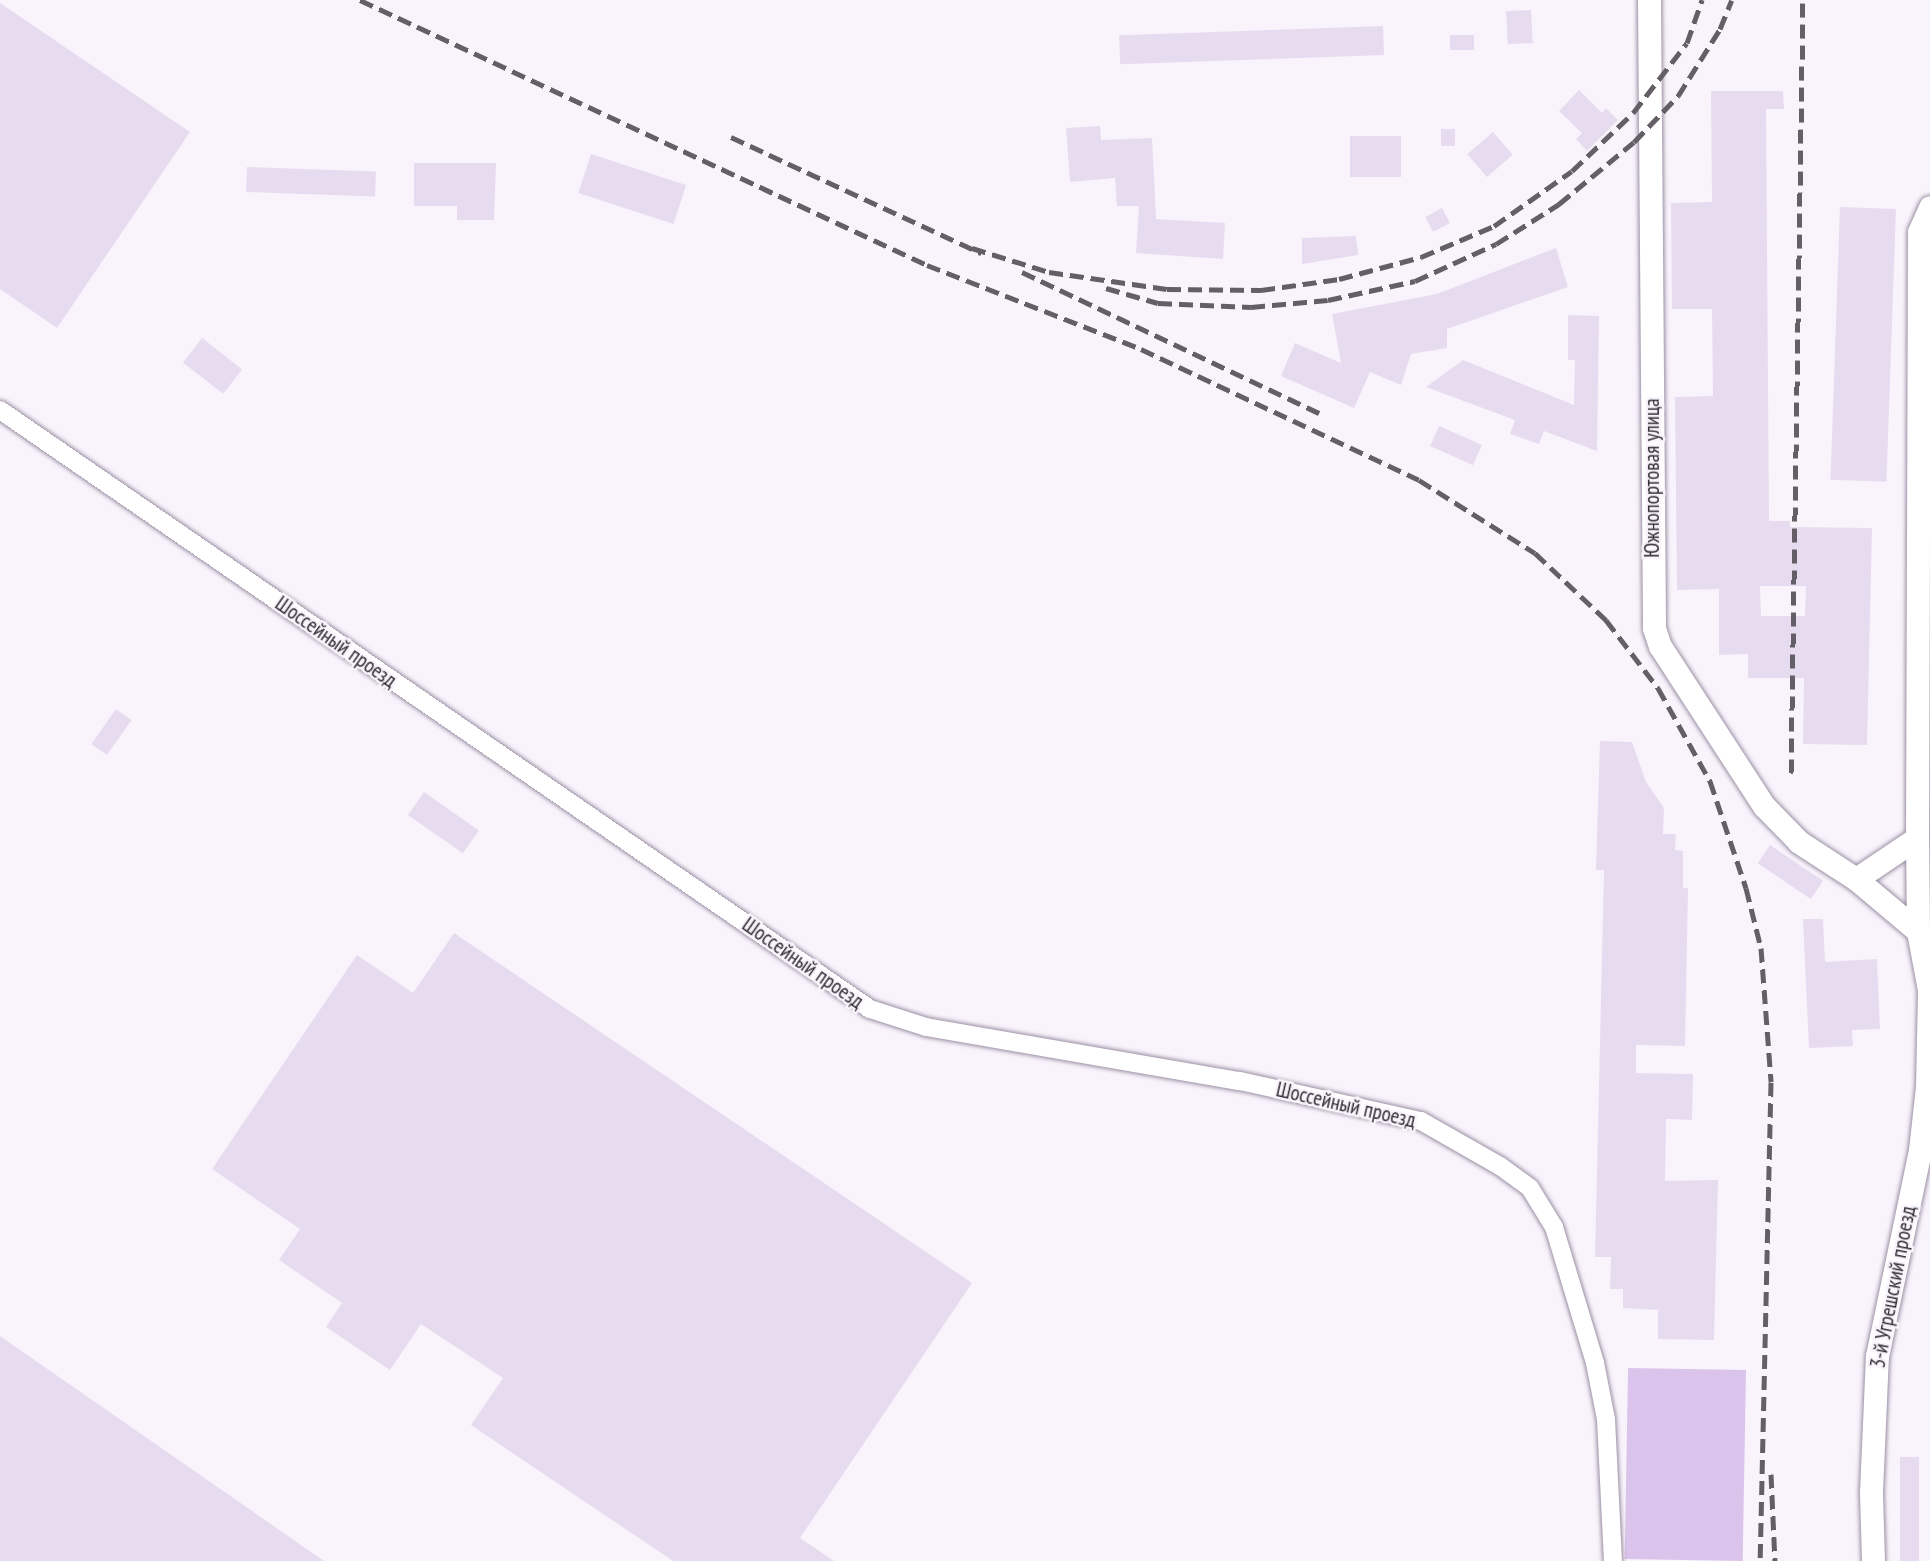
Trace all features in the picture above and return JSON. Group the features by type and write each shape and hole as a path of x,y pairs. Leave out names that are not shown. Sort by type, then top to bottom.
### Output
{"street":[{"name":"Южнопортовая улица","path":"1649,0 1654,628 1660,646 1764,806 1799,842 1856,879 1918,931"},
{"path":"1856,879 1917,838 1919,232 1930,207"},
{"name":"Шоссейный проезд","path":"0,410 870,1009 926,1027 1240,1081 1422,1121 1500,1166 1530,1188 1554,1227 1595,1363 1606,1419 1612,1553"},
{"name":"3-й Угрешский проезд","path":"1874,1561 1871,1492 1877,1356 1920,1150 1927,1087 1929,990 1918,931 1917,838"}],"shaded area":[{"path":"1628,1368 1746,1370 1743,1561 1625,1559"}],"building":[{"path":"0,3 190,132 57,328 0,289"},
{"path":"1531,10 1533,43 1508,44 1506,11"},
{"path":"1383,26 1384,55 1120,64 1119,35"},
{"path":"1450,35 1474,35 1474,50 1450,50"},
{"path":"1579,90 1602,113 1606,108 1618,120 1587,151 1576,139 1582,133 1559,111"},
{"path":"1711,91 1783,91 1784,109 1766,109 1769,521 1790,521 1790,527 1872,528 1867,745 1803,744 1804,678 1748,678 1748,654 1719,655 1719,589 1677,590 1675,397 1713,396 1712,309 1672,309 1671,203 1712,202","holes":["1760,586 1806,586 1805,616 1761,616"]},
{"path":"1100,126 1101,140 1152,138 1156,219 1225,223 1223,259 1136,253 1139,206 1117,206 1115,178 1070,182 1066,128"},
{"path":"1441,129 1455,129 1455,146 1441,146"},
{"path":"1493,132 1513,155 1487,177 1467,154"},
{"path":"1350,136 1401,136 1401,177 1350,177"},
{"path":"591,154 686,185 673,224 578,193"},
{"path":"414,163 496,163 494,220 457,220 457,206 414,206"},
{"path":"247,167 376,172 375,196 246,192"},
{"path":"1840,207 1896,209 1886,482 1830,480"},
{"path":"1442,208 1450,223 1433,232 1425,217"},
{"path":"1356,236 1358,255 1302,264 1302,238"},
{"path":"1556,248 1568,287 1447,329 1447,348 1411,354 1401,385 1370,372 1354,408 1281,376 1295,343 1341,363 1332,314 1437,294"},
{"path":"1568,315 1599,316 1597,451 1544,431 1539,444 1510,434 1515,420 1426,387 1463,360 1574,405 1575,360 1568,360"},
{"path":"202,338 242,369 223,394 183,362"},
{"path":"1439,426 1482,445 1473,465 1430,446"},
{"path":"116,709 132,720 107,755 91,744"},
{"path":"1600,741 1632,742 1646,782 1664,808 1663,834 1676,834 1675,850 1683,851 1683,888 1688,888 1685,1046 1636,1045 1636,1073 1693,1074 1692,1120 1666,1119 1665,1181 1718,1180 1714,1340 1658,1339 1658,1310 1623,1308 1623,1289 1610,1289 1611,1257 1595,1257 1604,870 1596,870"},
{"path":"424,792 479,830 463,853 408,815"},
{"path":"1770,845 1823,881 1811,899 1758,863"},
{"path":"1803,919 1823,919 1825,962 1877,959 1880,1029 1852,1030 1853,1046 1809,1048"},
{"path":"454,933 972,1283 800,1538 834,1561 673,1561 471,1425 503,1378 421,1324 390,1370 326,1327 342,1303 279,1260 300,1229 212,1169 357,955 413,993"},
{"path":"0,1336 324,1561 0,1561"},
{"path":"1900,1457 1919,1457 1919,1561 1900,1561"}],"railway":[{"path":"360,0 927,265 1141,349 1419,480 1535,553 1606,620 1658,688 1710,781 1746,888 1761,948 1771,1082 1760,1561"},
{"path":"972,248 1049,272 1167,289 1261,290 1339,279 1421,257 1494,226 1572,171 1633,113 1687,43 1702,0"},
{"path":"1106,288 1158,303 1251,307 1328,300 1415,281 1496,244 1559,204 1634,142 1678,96 1720,29 1732,0"},
{"path":"1791,773 1803,0"},
{"path":"731,137 981,253"},
{"path":"1022,272 1319,413"},
{"path":"1771,1474 1775,1561"}]}
